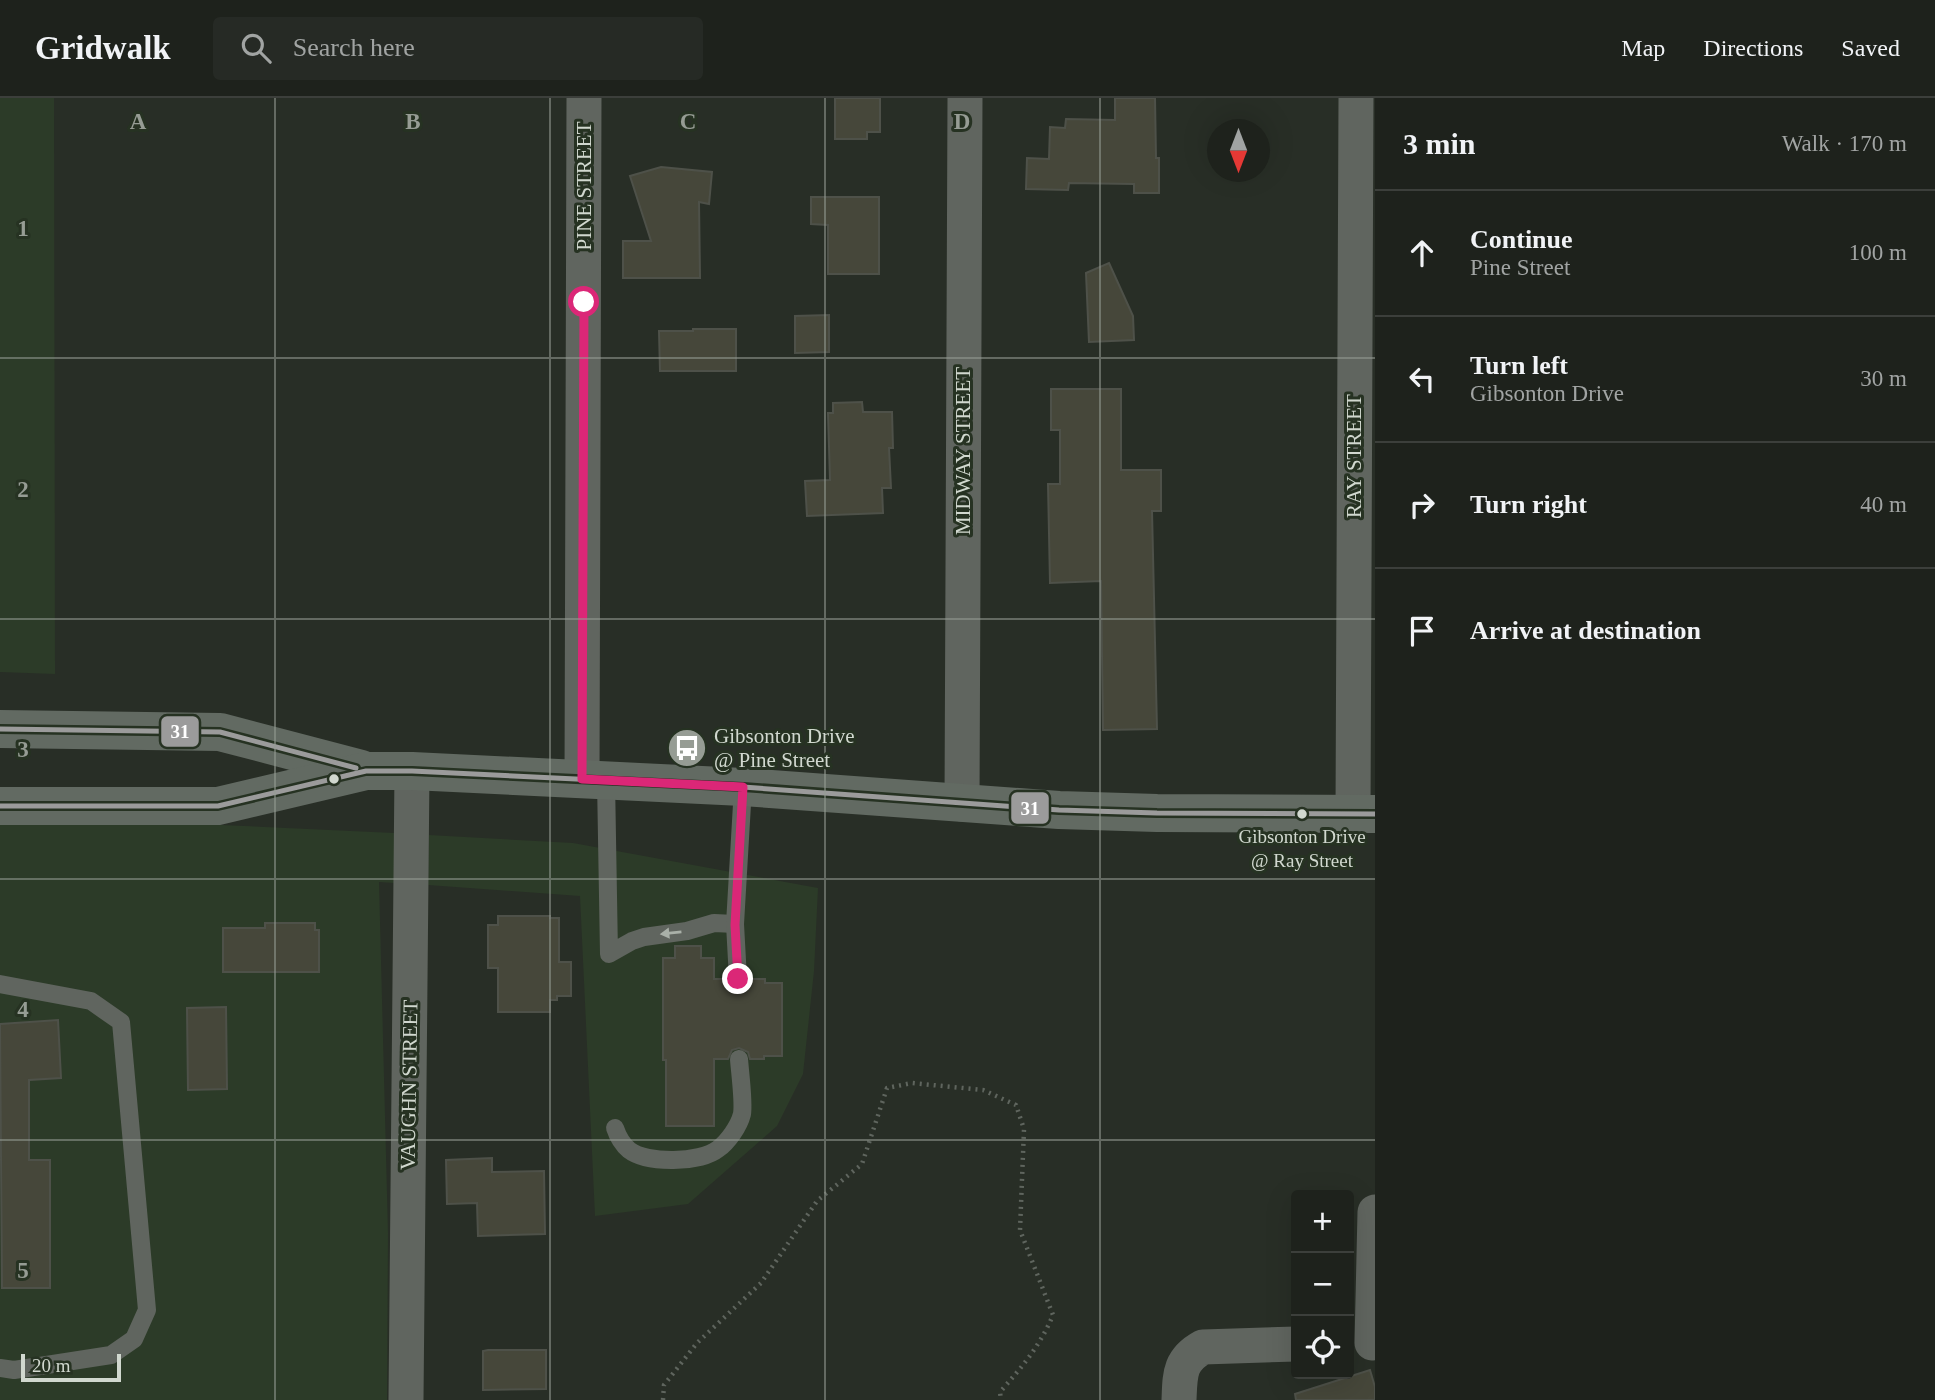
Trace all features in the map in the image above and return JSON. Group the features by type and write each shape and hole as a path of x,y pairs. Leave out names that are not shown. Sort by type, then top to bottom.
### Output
{"main road":[{"path":"0,729 220,732 366,771"},
{"path":"0,806 218,806 366,771 412,771 743,787 1059,810 1364,814"}],"street":[{"name":"PINE STREET","path":"584,98 594,779"},
{"name":"MIDWAY STREET","path":"962,804 965,98"},
{"name":"RAY STREET","path":"1356,98 1364,814"},
{"name":"VAUGHN STREET","path":"407,1400 412,771"},
{"path":"1365,1343 1375,1212"},
{"path":"1179,1400 1180,1375 1184,1362 1192,1353 1203,1347 1291,1345"}],"lane":[{"path":"594,779 609,954 643,937 687,931 714,923 735,925"},
{"path":"738,979 735,925 743,787"},
{"path":"0,984 91,1001 121,1022 147,1310 134,1339 111,1355 14,1370 0,1368"},
{"path":"615,1128 620,1140 631,1152 651,1159 699,1157 717,1150 731,1136 742,1114 739,1059"}],"path":[{"path":"663,1400 664,1385 697,1343 761,1283 817,1201 863,1164 887,1088 912,1083 983,1090 1016,1105 1024,1129 1020,1230 1053,1315 1044,1336 1023,1367 1000,1392 1001,1400"}],"shaded area":[{"path":"0,98 54,98 55,674 0,672"},
{"path":"0,825 221,825 394,833 394,883 379,882 388,1233 387,1400 0,1400"},
{"path":"429,835 573,843 818,888 814,971 803,1074 777,1126 688,1204 595,1216 580,896 428,885"}],"building":[{"path":"835,98 880,98 880,132 867,132 867,139 835,139"},
{"path":"1115,98 1155,98 1159,193 1134,193 1134,184 1069,183 1068,190 1026,189 1027,158 1049,159 1050,127 1065,128 1066,119 1115,120"},
{"path":"661,167 712,172 709,204 699,202 700,278 623,278 623,241 651,241 630,176"},
{"path":"811,197 879,197 879,274 828,274 828,225 811,224"},
{"path":"1109,263 1133,316 1134,340 1089,342 1086,273"},
{"path":"829,315 829,352 795,353 795,316"},
{"path":"736,329 736,371 660,371 659,331"},
{"path":"1051,389 1121,389 1121,470 1161,470 1161,511 1152,511 1157,729 1103,730 1101,581 1050,583 1048,484 1060,484 1060,430 1051,430"},
{"path":"862,402 863,412 892,412 893,448 889,448 891,488 882,488 883,513 807,516 805,481 830,480 828,413 833,413 833,403"},
{"path":"498,916 559,918 559,962 571,962 571,996 557,996 557,1000 550,1000 550,1012 498,1012 498,968 488,968 488,925 498,925"},
{"path":"265,923 315,923 315,930 319,930 319,972 223,972 223,928 265,928"},
{"path":"675,946 701,946 701,958 714,958 714,979 727,979 728,985 734,989 745,988 749,979 782,983 782,1056 750,1059 748,1052 739,1048 732,1050 728,1059 714,1059 714,1126 666,1126 663,958 675,958"},
{"path":"226,1007 227,1089 188,1090 187,1008"},
{"path":"58,1020 61,1078 29,1080 29,1160 50,1160 50,1288 2,1288 0,1024"},
{"path":"492,1158 492,1172 544,1171 545,1234 478,1236 477,1203 447,1204 446,1160"},
{"path":"546,1350 546,1389 483,1390 483,1351"},
{"path":"1370,1370 1375,1387 1375,1400 1296,1400 1295,1394 1342,1379 1354,1379 1354,1375"}],"transit line":[{"name":"31","path":"0,729 220,732 356,768"},
{"name":"31","path":"0,806 218,806 366,771 412,771 743,787 1059,810 1375,814"}],"place":[{"name":"Gibsonton Drive @ Pine Street","path":"687,748"},
{"name":"Gibsonton Drive @ Ray Street","path":"1302,814"}],"route":[{"path":"584,302 582,779 743,787 735,925 738,979"}]}
